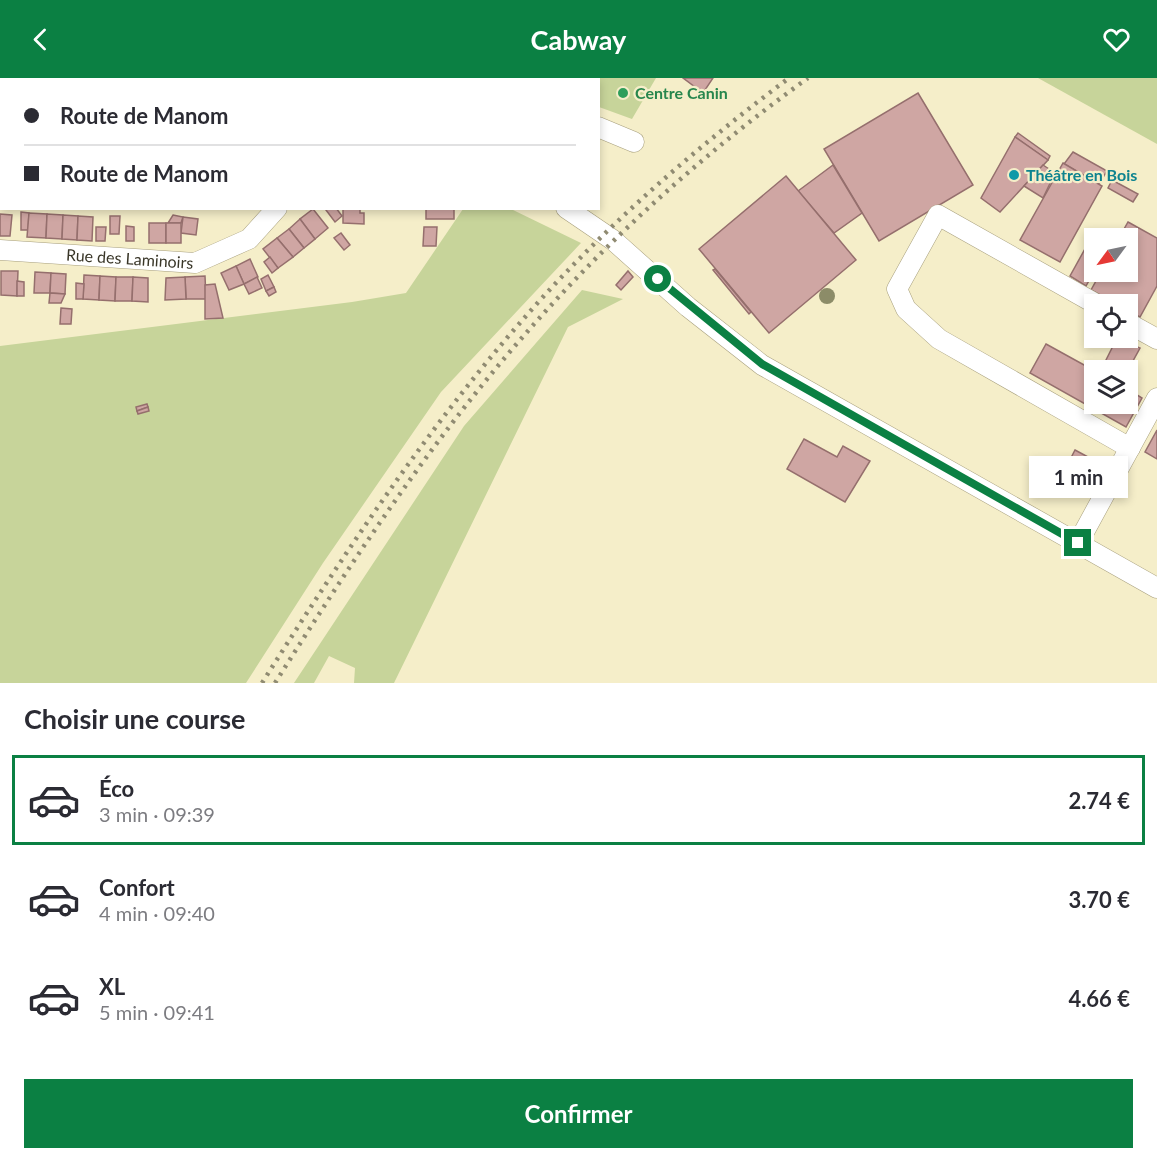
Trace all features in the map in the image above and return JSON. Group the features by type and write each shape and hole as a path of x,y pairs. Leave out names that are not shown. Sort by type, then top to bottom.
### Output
{"street":[{"path":"600,128 634,142"},
{"name":"Rue des Laminoirs","path":"0,250 195,262 249,239 275,210"},
{"path":"569,210 613,240 688,307 762,364 1157,588"},
{"path":"1084,297 938,215 897,289 906,309 939,339 1130,448"},
{"path":"1138,329 1157,339"},
{"path":"1078,543 1157,398"}],"green space":[{"name":"Centre Canin","path":"600,78 656,78 632,119 600,107"},
{"path":"1038,78 1157,78 1157,144"},
{"path":"462,210 513,210 581,243 441,392 323,563 246,683 0,683 0,346 352,302 406,293"},
{"path":"582,290 623,299 568,327 394,683 354,683 355,668 329,656 314,683 294,683 464,426"}],"building":[{"path":"683,78 713,78 703,93"},
{"path":"918,93 973,185 879,241 824,149"},
{"path":"1018,133 1050,156 1048,160 1015,137"},
{"name":"Théâtre en Bois","path":"1015,137 1048,160 1000,212 981,198"},
{"path":"1073,152 1107,171 1099,184 1064,164"},
{"path":"1063,163 1102,186 1060,262 1020,240"},
{"path":"833,165 862,213 834,233 798,191"},
{"path":"1043,165 1055,173 1043,198 1024,186"},
{"path":"786,176 856,260 769,333 699,249"},
{"path":"1112,180 1138,194 1133,202 1108,188"},
{"path":"314,210 328,228 315,239 300,219"},
{"path":"326,210 338,210 342,216 335,222"},
{"path":"343,210 360,210 360,213 364,213 364,224 343,223"},
{"path":"426,210 454,210 454,219 426,219"},
{"path":"21,212 29,213 28,230 21,230"},
{"path":"29,213 47,214 46,238 27,237"},
{"path":"0,214 12,215 10,236 0,236"},
{"path":"47,214 63,215 62,239 46,238"},
{"path":"63,215 78,216 77,240 62,239"},
{"path":"173,215 183,217 181,223 168,223"},
{"path":"78,216 93,217 92,241 77,240"},
{"path":"110,216 120,216 119,234 110,234"},
{"path":"183,217 198,219 196,235 181,233"},
{"path":"300,219 315,239 304,248 289,229"},
{"path":"1128,222 1157,238 1157,286 1140,317 1138,316 1138,294 1098,294 1091,290 1095,282 1138,282 1138,228 1125,228"},
{"path":"149,223 166,223 166,243 149,243"},
{"path":"166,223 181,223 181,243 166,243"},
{"path":"126,226 134,227 134,241 126,241"},
{"path":"96,227 106,227 105,241 96,241"},
{"path":"424,227 437,227 436,246 423,246"},
{"path":"289,229 304,248 293,257 277,238"},
{"path":"341,233 350,245 344,250 334,238"},
{"path":"277,238 293,257 278,268 263,249"},
{"path":"1084,251 1084,282 1088,282 1086,286 1070,276"},
{"path":"270,257 278,268 272,273 264,262"},
{"path":"250,259 258,277 244,284 236,266"},
{"path":"236,266 244,284 229,290 221,273"},
{"path":"715,269 751,312 749,314 713,270"},
{"path":"1,271 18,271 17,296 1,295"},
{"path":"628,271 633,277 621,290 616,285"},
{"path":"35,272 51,273 50,293 34,293"},
{"path":"51,273 66,274 65,294 50,293"},
{"path":"84,275 100,276 99,300 83,299"},
{"path":"268,275 274,287 266,291 261,279"},
{"path":"100,276 116,277 115,301 99,300"},
{"path":"205,276 206,299 186,299 185,277"},
{"path":"116,277 133,277 132,301 115,301"},
{"path":"133,277 148,278 148,302 132,301"},
{"path":"185,277 186,299 165,300 166,278"},
{"path":"257,277 262,288 249,294 244,284"},
{"path":"17,281 24,282 24,296 17,296"},
{"path":"76,283 84,284 83,299 76,299"},
{"path":"215,284 223,318 205,319 205,285"},
{"path":"274,287 276,292 269,296 266,291"},
{"path":"50,293 65,294 61,303 49,303"},
{"path":"61,308 72,309 71,324 60,324"},
{"path":"1046,344 1084,365 1084,403 1030,373"},
{"path":"1112,348 1140,348 1133,360 1106,360"},
{"path":"147,404 148,407 137,411 136,407"},
{"path":"148,407 149,411 138,414 137,411"},
{"path":"1103,414 1133,414 1126,427"},
{"path":"1157,430 1157,459 1145,452"},
{"path":"804,439 837,457 843,446 870,461 845,502 787,469"},
{"path":"1075,450 1103,465 1087,495 1072,486 1064,489 1058,483"}],"railway":[{"path":"262,683 394,484 465,389 542,298 600,238 661,182 789,78"},
{"path":"275,683 357,556 415,473 508,354 576,278 649,207 727,140 808,78"}],"place":[{"name":"Centre Canin","path":"623,93"},
{"name":"Théâtre en Bois","path":"1014,175"}],"route":[{"path":"658,279 688,307 762,364 1078,543"}]}
